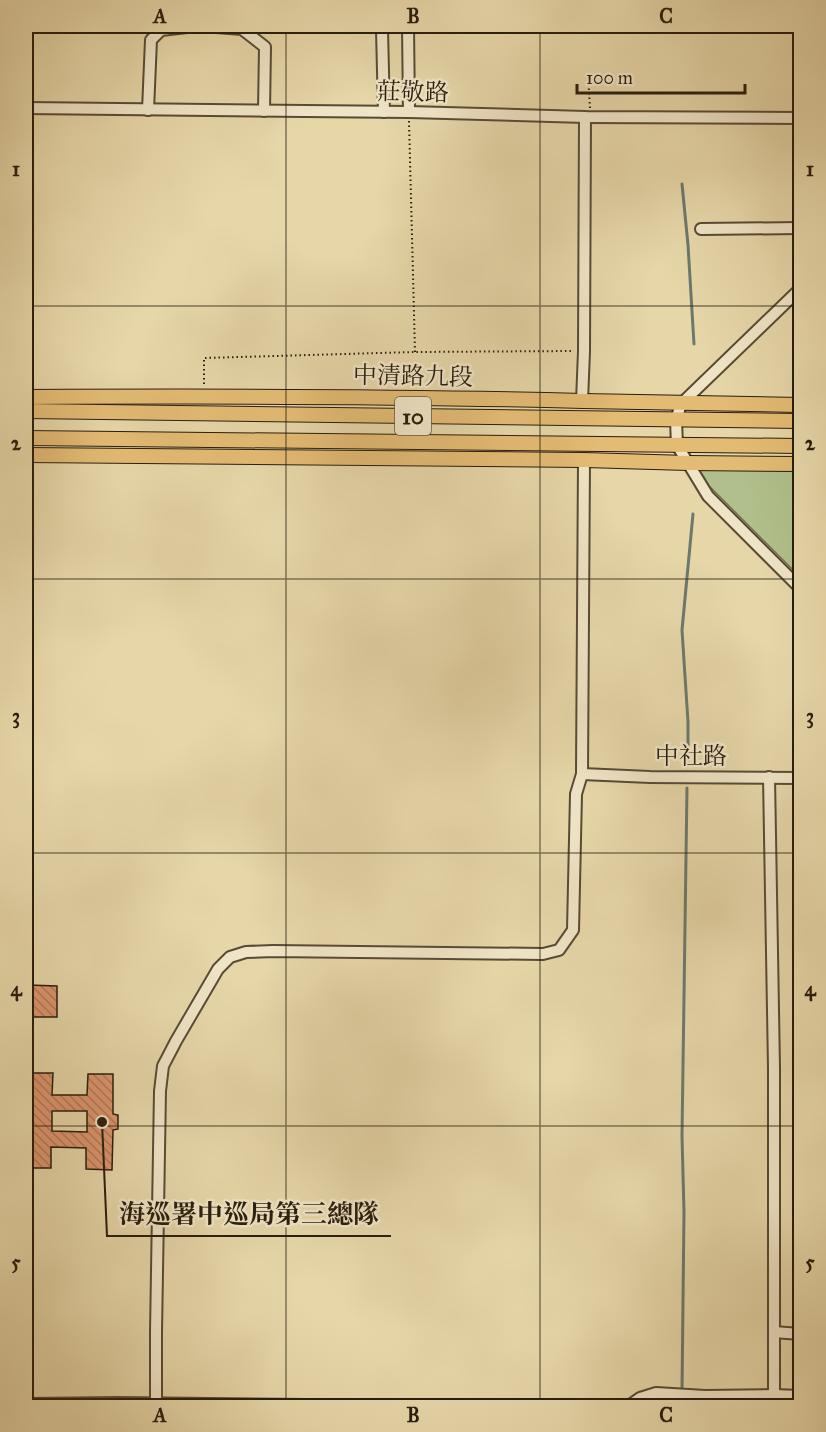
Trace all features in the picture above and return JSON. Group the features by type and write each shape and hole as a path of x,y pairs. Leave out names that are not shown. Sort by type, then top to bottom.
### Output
{"main road":[{"name":"中清路九段","path":"26,397 204,396 801,405"},
{"name":"中清路九段","path":"26,411 801,421"},
{"name":"10","path":"26,438 801,446"},
{"path":"26,455 801,464"}],"street":[{"path":"148,110 151,40 161,30 196,26"},
{"path":"203,26 242,29 265,46 264,111"},
{"path":"384,26 382,30 384,112"},
{"path":"408,26 409,112"},
{"name":"莊敬路","path":"26,108 801,118"},
{"path":"582,400 588,117"},
{"path":"701,229 801,228"},
{"path":"801,289 681,404 676,420 677,445 708,496 801,588"},
{"path":"156,1404 160,1091 163,1066 218,969 230,957 246,952 543,954 559,950 573,930 576,794 582,774 584,460"},
{"name":"中社路","path":"582,774 801,778"},
{"path":"769,777 774,1068 774,1395"},
{"path":"774,1332 801,1334"},
{"path":"463,1407 630,1406 640,1398 656,1393 801,1396"},
{"path":"26,1404 409,1407"}],"path":[{"path":"588,75 588,117"},
{"path":"409,112 414,352"},
{"path":"204,396 204,358 414,352 584,351"}],"green space":[{"path":"693,470 800,470 800,577"}],"building":[{"path":"27,985 57,986 57,1017 27,1017"},
{"path":"27,1073 53,1073 52,1095 87,1095 88,1074 113,1074 113,1114 118,1115 118,1129 113,1130 112,1170 86,1169 86,1148 51,1147 51,1168 26,1168","holes":["52,1111 87,1111 87,1132 52,1131"]}],"waterway":[{"path":"682,184 694,344"},
{"path":"688,765 688,722 682,630 693,514"},
{"path":"682,1392 684,1212 682,1136 687,788"},
{"path":"682,1398 683,1406"}],"place":[{"name":"海巡署中巡局第三總隊","path":"102,1122"}]}
